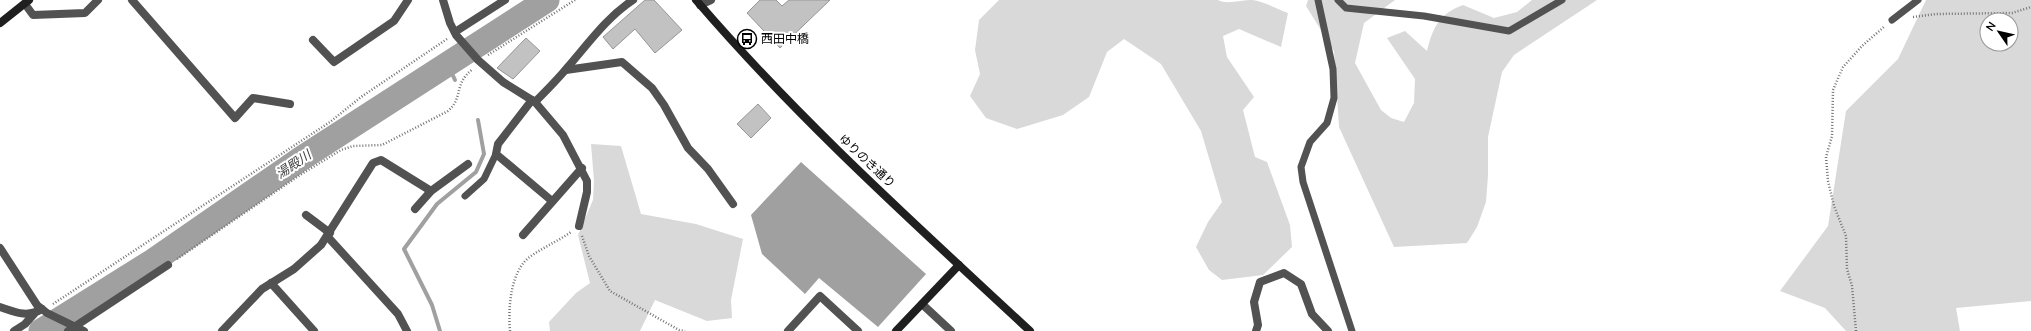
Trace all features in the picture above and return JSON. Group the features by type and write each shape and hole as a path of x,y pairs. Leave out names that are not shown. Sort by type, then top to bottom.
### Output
{"street":[{"path":"0,23 27,2 33,15 85,13 98,0"},
{"path":"132,0 235,118 253,98 290,104"},
{"path":"313,40 334,62 394,22 408,0"},
{"path":"443,0 450,23 456,33 479,61 503,82 534,101 563,135 582,168 587,181 587,192 579,226"},
{"path":"456,33 504,0"},
{"path":"552,201 496,154 498,144 534,101 566,70 605,22 616,11 633,0"},
{"path":"698,3 711,0"},
{"name":"ゆりのき通り","path":"698,3 748,59 801,114 1030,331"},
{"path":"566,70 622,62 652,88 664,105 688,148 708,169 733,204"},
{"path":"222,331 262,289 310,257 328,235 373,164 378,160 381,160 431,191"},
{"path":"415,209 431,191 468,164"},
{"path":"523,235 582,168"},
{"path":"306,215 328,235 398,314 407,331"},
{"path":"0,248 32,301 44,311 71,327 84,331"},
{"path":"71,327 168,265"},
{"path":"896,331 959,265"},
{"path":"1256,331 1258,325 1254,302 1260,282 1284,273 1301,284 1312,314 1328,331"},
{"path":"271,283 314,331"},
{"path":"788,331 820,296 858,331"},
{"path":"922,304 951,331"},
{"path":"0,307 20,314 34,314 44,311"},
{"path":"14,331 25,324 34,314"}],"lane":[{"path":"1318,0 1333,69 1334,98 1327,123 1310,142 1301,167 1303,182 1352,331"},
{"path":"1338,0 1346,8 1424,16 1509,31 1562,0"},
{"path":"1892,20 1918,0"},
{"path":"465,196 484,179 496,154"}],"path":[{"path":"168,265 300,175 341,150 353,146 382,145 444,114 455,103 464,75 479,61 575,0"},
{"path":"1856,331 1852,286 1847,269 1846,236 1834,206 1828,181 1826,158 1832,136 1833,90 1843,67 1862,46 1892,20 1936,14 2012,13 2031,7"},
{"path":"44,311 271,162 330,122 362,97 456,33"},
{"path":"510,331 509,317 512,287 521,267 529,257 559,241 579,226 588,256 610,291 679,330 685,331"}],"shaded area":[{"path":"999,0 1218,0 1230,2 1252,0 1265,3 1288,13 1281,47 1239,29 1223,36 1227,57 1254,97 1243,110 1255,157 1267,162 1290,225 1292,247 1263,275 1222,280 1209,270 1196,247 1208,222 1222,202 1201,131 1161,64 1124,39 1107,52 1089,97 1063,115 1017,129 986,118 970,96 980,74 975,50 979,20"},
{"path":"1308,0 1395,0 1364,23 1355,63 1381,110 1391,118 1404,122 1414,103 1415,79 1387,38 1405,31 1427,51 1438,22 1448,13 1463,5 1494,18 1517,12 1532,0 1597,0 1514,55 1502,72 1488,137 1486,202 1477,227 1467,243 1394,247 1339,127 1334,51 1306,6"},
{"path":"1926,0 2031,0 2031,301 1956,308 1960,331 1846,331 1825,308 1780,291 1828,226 1846,111 1898,59"},
{"path":"591,144 621,146 641,214 696,224 743,239 731,300 732,318 707,321 655,300 640,331 550,331 549,322 576,293 590,283 578,235 593,200 594,181"},
{"path":"801,162 926,274 878,327 819,278 805,294 762,254 751,215"}],"building":[{"path":"645,0 654,0 682,30 655,53 635,29 613,49 603,37"},
{"path":"760,0 776,0 782,6 789,0 830,0 780,48 747,13"},
{"path":"526,38 540,51 513,79 497,68"},
{"path":"758,104 771,118 751,138 737,124"}],"waterway":[{"name":"湯殿川","path":"41,331 153,261 302,158 547,0"},
{"path":"448,65 455,80"},
{"path":"440,331 432,305 404,249 437,204 476,172 484,154 478,120"}],"place":[{"name":"西田中橋","path":"747,39"}]}
